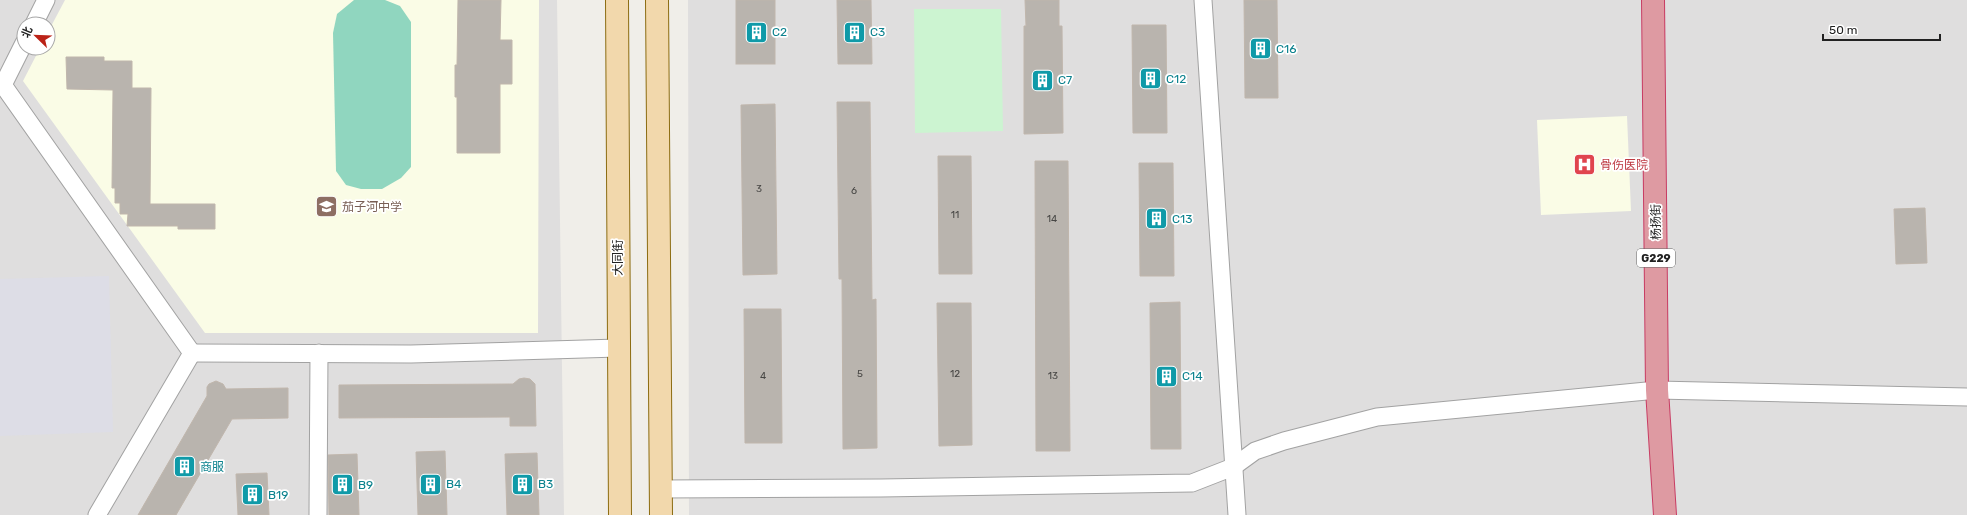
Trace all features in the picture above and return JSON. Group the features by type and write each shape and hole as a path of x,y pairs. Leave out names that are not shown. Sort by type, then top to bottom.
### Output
{"highway":[{"name":"杨扬街","path":"1654,0 1657,390 1664,515"}],"main road":[{"name":"大同街","path":"617,0 620,515"},
{"path":"657,0 661,515"}],"street":[{"path":"38,16 46,0"},
{"path":"1203,0 1237,515"},
{"path":"17,56 1,85 192,354"},
{"path":"192,354 411,354 618,348"},
{"path":"318,515 319,353"},
{"path":"97,515 192,354"},
{"path":"661,489 881,488 1192,482 1233,467 1255,451 1284,441 1377,417 1657,390 1967,397"}],"shaded area":[{"path":"0,0 557,0 564,515 0,515"},
{"name":"茄子河中学","path":"65,0 539,0 538,333 205,333 23,81 36,56 56,56 56,17"},
{"path":"688,0 1967,0 1967,515 689,515"},
{"name":"骨伤医院","path":"1627,116 1631,211 1541,215 1537,120"},
{"path":"109,276 113,432 0,436 0,279"}],"green space":[{"path":"354,0 385,0 400,6 411,22 411,167 401,178 382,189 361,189 346,185 336,171 333,33 337,14"},
{"path":"914,9 1001,9 1003,131 915,133"}],"building":[{"path":"458,0 501,0 500,40 512,40 512,84 500,84 500,153 457,153 457,97 455,97 455,65 457,65"},
{"name":"C2","path":"736,0 775,0 775,64 736,64"},
{"name":"C3","path":"837,0 871,0 872,64 838,64"},
{"name":"C7","path":"1025,0 1059,0 1059,26 1062,26 1063,133 1024,134"},
{"name":"C16","path":"1244,0 1277,0 1278,98 1245,98"},
{"name":"C12","path":"1132,25 1166,25 1167,133 1133,133"},
{"path":"66,57 104,57 104,61 132,61 132,88 151,88 150,204 215,204 215,229 178,229 178,226 127,226 128,214 120,214 120,203 115,203 115,188 112,188 113,90 67,89"},
{"path":"837,102 870,102 872,300 876,299 877,448 843,449 842,279 839,279"},
{"path":"775,104 777,274 743,275 741,105"},
{"path":"938,156 971,156 972,274 939,274"},
{"path":"1035,161 1068,161 1070,451 1036,451"},
{"name":"C13","path":"1139,163 1173,163 1174,276 1140,276"},
{"path":"1925,208 1927,263 1896,264 1894,209"},
{"name":"C14","path":"1180,302 1181,449 1151,449 1150,303"},
{"path":"937,303 971,303 972,445 939,446"},
{"path":"744,309 781,309 782,443 745,443"},
{"path":"519,379 530,379 535,384 536,426 510,426 510,417 339,418 339,385 513,384"},
{"name":"商服","path":"216,381 223,384 226,389 288,388 288,418 232,419 176,515 138,515 207,396 207,387 209,384"},
{"name":"B4","path":"445,451 447,515 418,515 416,452"},
{"name":"B3","path":"537,453 539,515 507,515 505,454"},
{"name":"B9","path":"357,454 359,515 329,515 328,455"},
{"name":"B19","path":"267,473 269,515 238,515 236,474"}],"place":[{"name":"C2","path":"756,32"},
{"name":"C3","path":"854,32"},
{"name":"C16","path":"1261,49"},
{"name":"C12","path":"1150,79"},
{"name":"C7","path":"1043,80"},
{"name":"骨伤医院","path":"1584,165"},
{"name":"茄子河中学","path":"326,207"},
{"name":"C13","path":"1157,219"},
{"name":"C14","path":"1166,376"},
{"name":"商服","path":"185,467"},
{"name":"B4","path":"431,484"},
{"name":"B3","path":"522,484"},
{"name":"B9","path":"343,485"},
{"name":"B19","path":"252,495"}]}
